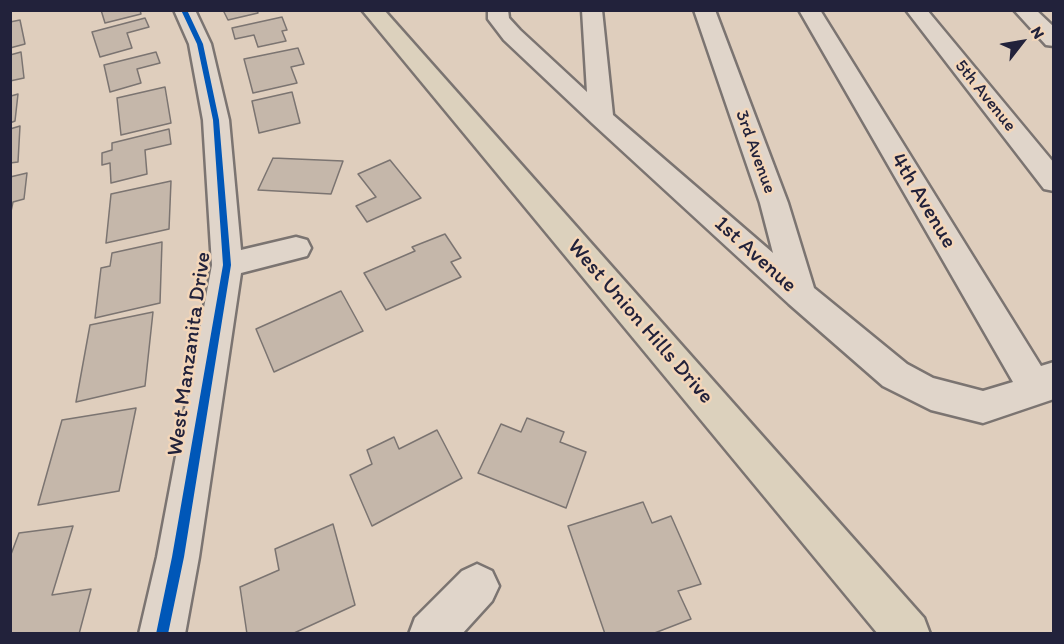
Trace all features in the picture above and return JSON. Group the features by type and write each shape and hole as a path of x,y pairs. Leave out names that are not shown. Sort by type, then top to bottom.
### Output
{"main road":[{"name":"West Union Hills Drive","path":"372,10 908,633"}],"street":[{"name":"West Manzanita Drive","path":"162,633 178,557 227,265 216,120 200,44 184,10"},
{"name":"1st Avenue","path":"498,10 499,19 512,35 601,118 800,296 871,356 920,389 944,399 982,407 1045,384"},
{"path":"592,10 601,118"},
{"name":"3rd Avenue","path":"704,10 774,203 800,296"},
{"name":"4th Avenue","path":"809,10 1045,384"},
{"name":"5th Avenue","path":"916,10 1053,182"},
{"path":"1024,10 1053,40"},
{"path":"227,265 296,248"},
{"path":"431,633 477,586"}],"building":[{"path":"101,10 140,10 141,14 105,23"},
{"path":"223,10 257,10 258,13 228,20"},
{"path":"282,17 287,30 282,31 286,41 258,47 254,35 235,39 232,28"},
{"path":"145,18 149,27 127,33 132,48 100,57 92,32"},
{"path":"20,20 25,44 10,48 10,22"},
{"path":"298,48 304,64 291,67 297,83 253,93 244,59"},
{"path":"21,52 24,78 10,81 10,55"},
{"path":"156,52 160,63 137,69 141,83 110,92 104,65"},
{"path":"10,87 11,96 18,94 15,121 10,123"},
{"path":"165,87 171,123 121,135 117,98"},
{"path":"292,92 300,123 259,133 252,101"},
{"path":"20,126 18,162 10,163 10,129"},
{"path":"169,129 171,144 145,150 147,174 111,183 110,163 102,165 102,153 112,150 112,143"},
{"path":"273,158 343,161 331,194 258,190"},
{"path":"390,160 421,198 367,222 356,206 376,197 358,174"},
{"path":"27,173 24,199 13,202 10,216 10,177"},
{"path":"171,181 169,229 106,243 111,194"},
{"path":"445,234 461,258 451,262 461,277 386,310 364,273 415,251 412,247"},
{"path":"162,242 160,303 95,318 101,268 110,266 112,253"},
{"path":"341,291 363,331 274,372 256,329"},
{"path":"153,312 145,386 76,402 90,325"},
{"path":"136,408 119,491 38,505 62,420"},
{"path":"527,418 564,432 560,442 586,452 566,508 478,473 501,424 521,432"},
{"path":"437,430 462,478 372,526 350,475 372,464 367,450 394,437 399,449"},
{"path":"643,502 652,523 671,516 701,584 678,591 691,619 652,634 605,634 568,526"},
{"path":"333,524 355,605 292,634 247,634 240,587 279,570 275,549"},
{"path":"73,526 52,595 91,589 79,634 10,634 10,557 19,533"}],"cycle path":[{"path":"162,634 178,557 227,265 216,120 200,44 184,10"}]}
